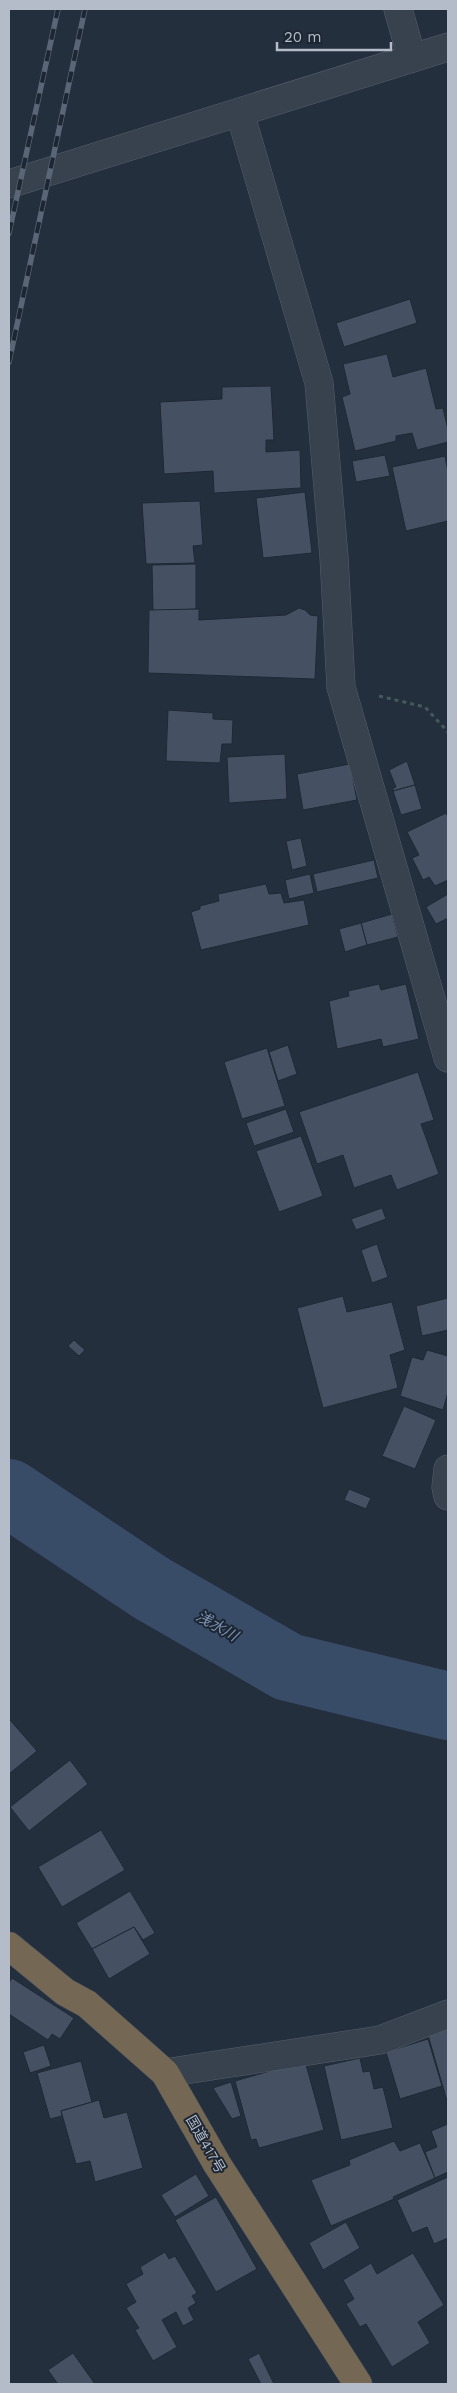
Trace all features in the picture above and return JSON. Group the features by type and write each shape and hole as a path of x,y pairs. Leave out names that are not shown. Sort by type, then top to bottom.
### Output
{"highway":[{"name":"国道417号","path":"9,1946 64,1992 87,2004 165,2073 217,2164 358,2384"}],"street":[{"path":"398,9 412,58"},
{"path":"9,184 448,47"},
{"path":"240,113 319,383 334,557 341,687 448,1058"},
{"path":"448,1469 446,1487 448,1496"},
{"path":"165,2073 380,2040 448,2014"}],"path":[{"path":"341,687 425,707 448,732"}],"building":[{"path":"410,299 417,323 344,347 336,323"},
{"path":"387,354 393,377 426,368 436,409 443,408 448,430 448,442 417,450 412,433 396,436 396,441 355,451 342,397 350,394 343,364"},
{"path":"271,386 274,440 266,440 266,452 300,450 301,488 214,493 213,471 164,474 160,402 222,399 222,387"},
{"path":"385,455 390,476 356,482 352,461"},
{"path":"445,456 448,472 448,521 406,531 392,467"},
{"path":"305,492 312,553 263,558 256,498"},
{"path":"200,501 203,545 193,546 195,563 146,564 142,503"},
{"path":"196,564 196,609 153,611 152,565"},
{"path":"299,608 305,610 310,615 318,616 315,679 148,673 149,610 199,609 199,620 286,615"},
{"path":"168,710 213,713 213,719 233,720 232,744 222,744 220,763 166,761"},
{"path":"285,754 287,799 229,803 227,757"},
{"path":"407,761 415,785 393,791 393,788 396,787 389,770"},
{"path":"350,764 357,800 303,810 297,774"},
{"path":"415,785 422,809 401,815 393,791"},
{"path":"446,813 448,817 448,880 435,886 429,877 423,880 412,858 419,855 407,832"},
{"path":"301,838 307,866 292,870 286,841"},
{"path":"374,860 378,878 317,892 313,874"},
{"path":"310,874 314,893 289,899 285,880"},
{"path":"266,884 269,894 281,893 284,903 304,900 309,925 201,950 191,912 200,909 200,906 219,901 218,894"},
{"path":"448,894 448,918 436,924 426,907"},
{"path":"392,914 398,937 367,945 361,923"},
{"path":"361,923 367,945 345,952 339,929"},
{"path":"379,984 381,990 406,984 419,1039 383,1047 381,1039 337,1049 329,1001 349,996 348,991"},
{"path":"288,1045 297,1074 278,1081 269,1052"},
{"path":"267,1048 285,1106 242,1119 224,1062"},
{"path":"418,1072 434,1120 421,1124 439,1174 397,1190 391,1175 354,1188 343,1155 317,1164 299,1112"},
{"path":"286,1109 294,1132 254,1146 246,1123"},
{"path":"301,1136 323,1196 279,1212 256,1151"},
{"path":"382,1208 386,1219 356,1230 351,1219"},
{"path":"377,1244 388,1277 372,1283 361,1250"},
{"path":"343,1296 347,1312 392,1302 405,1350 390,1355 398,1388 323,1408 297,1308"},
{"path":"448,1298 448,1330 422,1336 416,1306"},
{"path":"74,1340 85,1350 79,1356 68,1346"},
{"path":"427,1350 448,1356 448,1392 443,1410 400,1396 412,1357 423,1360"},
{"path":"404,1406 436,1420 415,1469 382,1456"},
{"path":"349,1489 371,1498 366,1509 344,1500"},
{"path":"9,1721 37,1751 9,1774"},
{"path":"70,1760 88,1784 29,1831 10,1807"},
{"path":"101,1830 125,1870 62,1907 38,1867"},
{"path":"130,1891 155,1933 143,1940 134,1927 92,1949 76,1923"},
{"path":"134,1927 150,1954 109,1979 92,1949"},
{"path":"12,1978 74,2018 60,2039 52,2034 48,2040 9,2014 9,1983"},
{"path":"448,2026 448,2101 447,2101 428,2035"},
{"path":"428,2039 442,2086 400,2099 386,2052"},
{"path":"44,2045 51,2066 30,2073 23,2052"},
{"path":"360,2058 363,2072 370,2071 374,2089 383,2087 393,2128 341,2140 324,2066"},
{"path":"81,2061 92,2102 61,2111 62,2116 50,2119 37,2073"},
{"path":"305,2061 324,2130 259,2148 256,2139 251,2140 235,2081"},
{"path":"231,2082 241,2116 232,2119 213,2088"},
{"path":"99,2100 104,2118 127,2112 143,2168 95,2182 90,2161 76,2164 61,2111"},
{"path":"448,2124 448,2172 435,2178 425,2152 437,2147 431,2131"},
{"path":"394,2141 400,2151 420,2143 435,2178 393,2197 394,2199 331,2226 311,2180 350,2165 349,2160"},
{"path":"196,2174 209,2196 175,2217 161,2195"},
{"path":"448,2177 448,2238 434,2244 427,2227 412,2233 397,2200"},
{"path":"216,2197 257,2269 216,2292 175,2220"},
{"path":"346,2222 360,2248 323,2270 309,2243"},
{"path":"165,2252 169,2259 175,2256 197,2293 192,2296 196,2303 188,2308 194,2320 183,2326 176,2312 162,2320 177,2347 153,2361 135,2330 139,2328 126,2308 136,2302 126,2284 143,2274 140,2267"},
{"path":"413,2253 444,2305 418,2322 430,2343 392,2367 366,2324 360,2327 346,2304 354,2299 343,2280 371,2263 377,2274"},
{"path":"73,2353 95,2384 58,2384 55,2380 48,2370"},
{"path":"259,2353 274,2384 261,2384 248,2359"}],"waterway":[{"name":"浅水川","path":"9,1493 151,1588 288,1667 448,1706"}],"railway":[{"path":"9,233 58,9"},
{"path":"9,362 85,9"}]}
